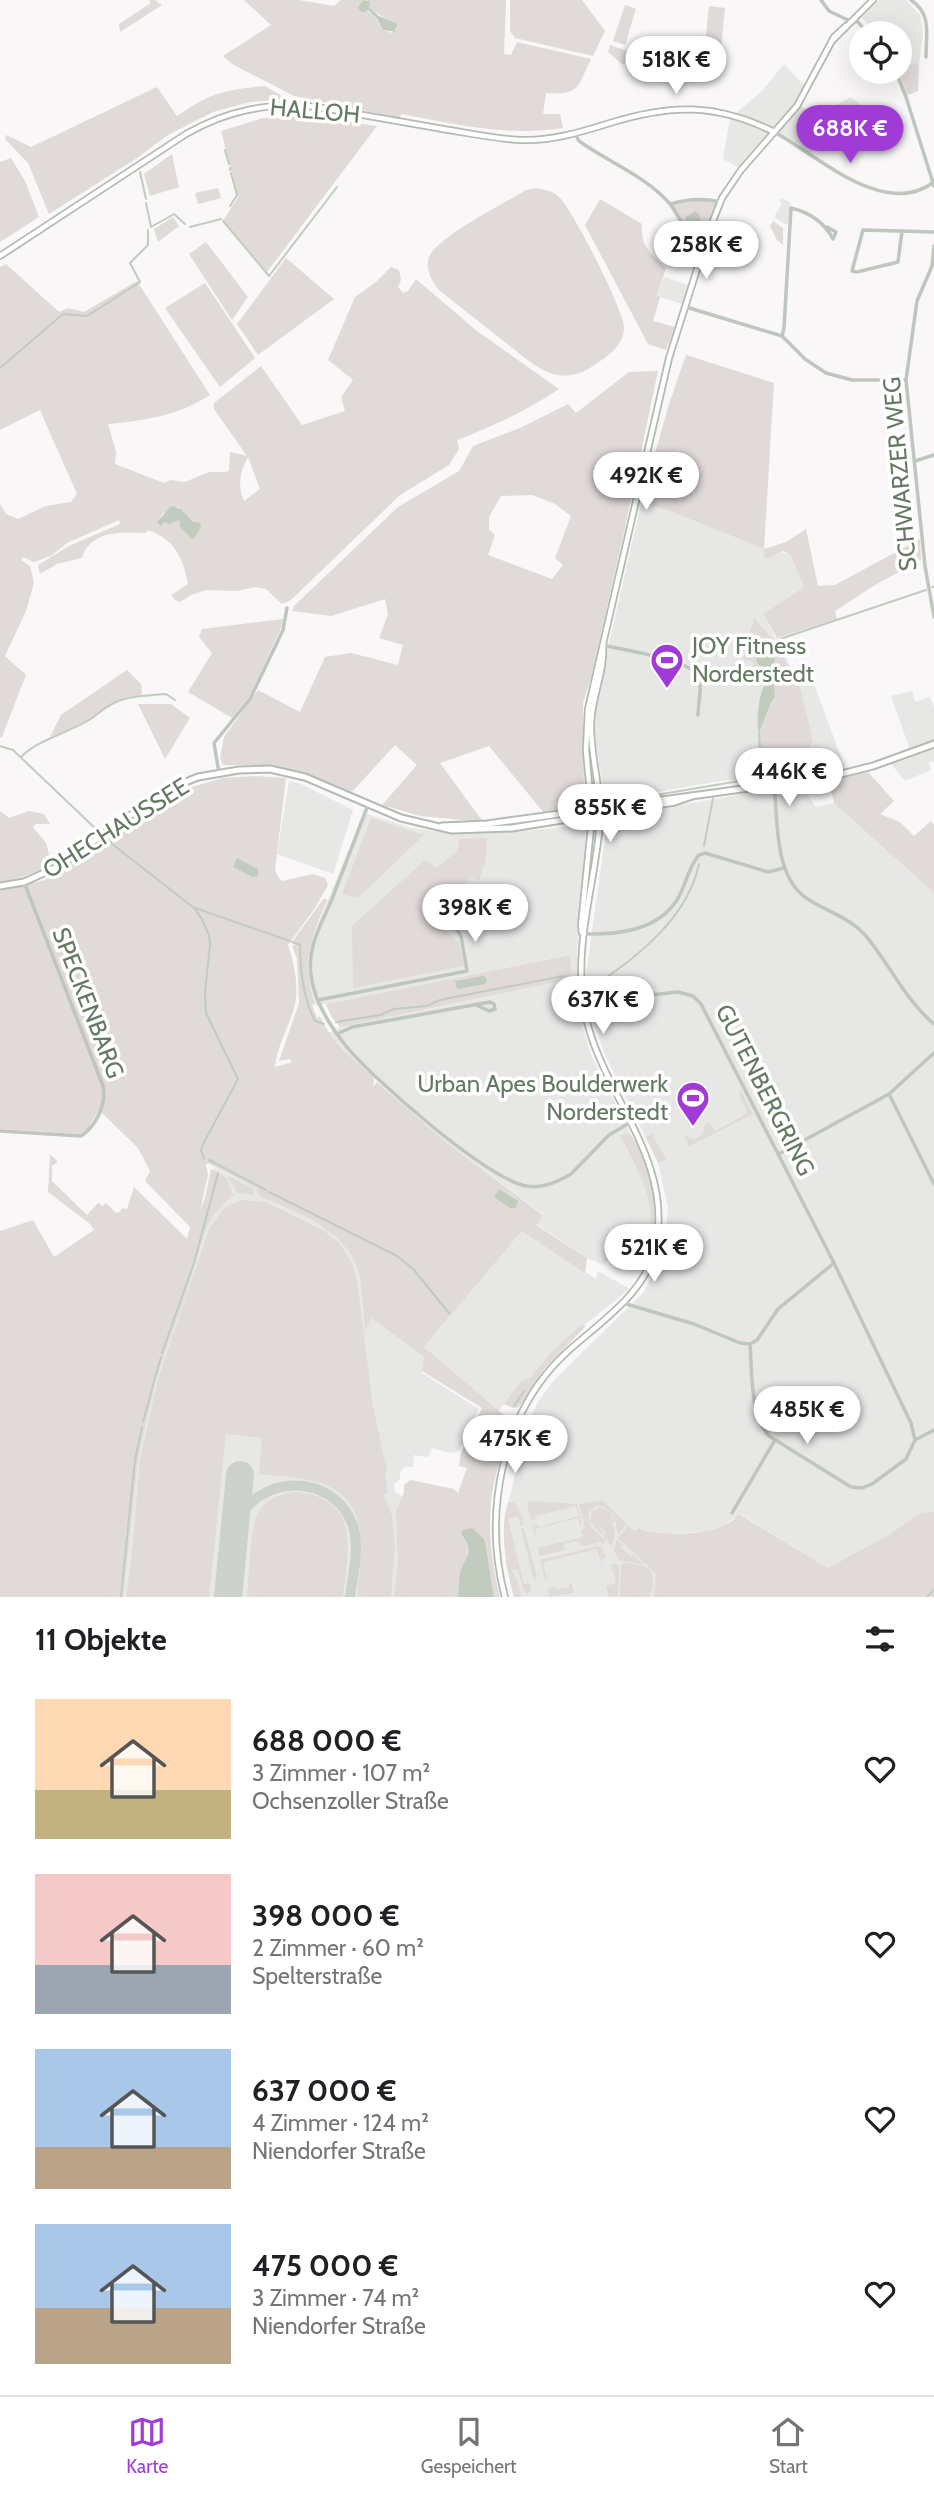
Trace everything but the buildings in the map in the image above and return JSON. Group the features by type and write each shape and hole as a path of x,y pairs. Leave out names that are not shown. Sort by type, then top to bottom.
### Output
{"main road":[{"path":"851,21 873,0"},
{"path":"582,934 592,817 586,733 591,692 652,428 684,307 720,202 741,170 802,99 833,41 849,23"},
{"name":"HALLOH","path":"0,256 186,134 217,118 254,107 283,104 317,107 492,138 545,139 575,134 648,112 686,108 718,111 740,117 774,132"},
{"path":"505,1597 496,1548 497,1504 505,1461 515,1431 549,1372 638,1286 656,1247 659,1222 656,1181 650,1162 595,1050 583,1002 580,964 582,934 600,816 591,721 604,657 603,645"},
{"name":"OHECHAUSSEE","path":"432,826 487,824 850,773 934,744"},
{"name":"OHECHAUSSEE","path":"0,886 23,882 57,867 168,789 198,777 219,773 270,769 305,776 401,818 452,830 512,828 600,816 675,803 692,796"}],"street":[{"path":"821,0 829,11 849,21"},
{"path":"911,0 922,8 926,15 926,57"},
{"path":"774,132 834,172 880,190 922,190 934,184 900,84"},
{"path":"575,134 579,141 652,188 671,204 694,241 703,247"},
{"path":"671,204 708,199 720,202"},
{"path":"782,336 791,208 816,219 827,228"},
{"path":"902,231 898,262 852,271 863,230 902,231 934,232"},
{"name":"SCHWARZER WEG","path":"934,246 932,266 917,301 906,380 925,566 934,617"},
{"path":"684,307 782,336 805,359 826,373 852,380 906,380"},
{"path":"915,461 934,455"},
{"path":"219,773 214,743 250,699 283,630 287,607"},
{"path":"603,645 681,663 693,670 699,680 698,715"},
{"path":"774,783 784,868 795,888 807,900 844,919 863,933 895,979 934,1024"},
{"path":"368,805 311,950 311,976 318,1000 337,1034 362,1063 441,1133 480,1163 507,1180 523,1186 547,1185 566,1177 609,1135 631,1122"},
{"path":"582,934 623,932 654,923 666,914 677,899 699,855 705,853 768,872 784,868"},
{"name":"SPECKENBARG","path":"2,1131 81,1136 89,1129 104,1098 103,1086 23,882"},
{"path":"318,1000 467,971 461,936 457,930"},
{"name":"GUTENBERGRING","path":"583,1002 678,992 697,1000 834,1262 911,1423 915,1440"},
{"path":"337,1034 352,1027 492,1002 495,1009 489,1011 476,1005"},
{"path":"779,1154 889,1094 934,1053"},
{"path":"889,1094 934,1184"},
{"path":"623,1303 694,1324 740,1343 750,1344 757,1340 778,1309 834,1262"},
{"path":"750,1344 758,1420 765,1431 851,1487 862,1488 872,1484 906,1459 915,1440 934,1430"},
{"path":"732,1513 775,1440"}],"shaded area":[{"path":"149,0 155,0 162,5 120,32 119,24 151,3"},
{"path":"244,0 299,0 334,6 341,0 363,0 358,7 373,15 383,30 392,33 397,29 369,7 368,0 506,0 504,54 511,55 517,42 591,59 576,88 565,93 546,93 543,114 560,114 563,128 502,130 401,114 400,118 294,96 232,64 223,56 271,25"},
{"path":"363,0 370,1 369,7 379,16 397,24 395,32 383,30 368,10 360,11 358,7"},
{"path":"510,0 582,0 605,31 593,56 515,38 510,31"},
{"path":"879,0 906,0 921,16 923,35 919,64 912,64 912,21 865,21 862,18"},
{"path":"625,5 636,9 625,45 613,41"},
{"path":"709,6 725,8 719,68 703,66"},
{"path":"610,45 630,52 631,55 623,65 608,52"},
{"path":"784,64 805,86 802,107 819,119 825,111 851,97 878,118 862,143 835,124 809,156 778,136 763,139 738,167 723,159 730,118 762,91"},
{"path":"912,64 919,64 918,91 908,95 903,84 912,84"},
{"path":"265,86 287,99 250,102 213,112 168,135 49,214 28,163 5,139 6,135 31,147 157,87 177,116 218,94"},
{"path":"294,114 377,126 267,272 223,221 238,197 221,131 263,118 288,118"},
{"path":"172,154 179,187 150,196 144,174"},
{"path":"11,158 25,181 39,217 0,242 0,162"},
{"path":"218,188 221,198 198,204 195,193"},
{"path":"537,188 555,194 567,207 622,318 624,328 618,345 591,368 580,373 562,376 550,373 527,360 439,290 428,269 430,255 447,238 526,190"},
{"path":"782,198 791,203 788,223 785,224 774,217 782,204 779,202"},
{"path":"600,199 642,224 645,244 666,268 653,321 675,327 666,350 648,344 585,225"},
{"path":"709,200 718,203 702,245 690,235 672,206 685,201"},
{"path":"695,211 699,214 702,226 697,236 690,233 686,222 686,217"},
{"path":"173,217 179,226 158,242 154,229"},
{"path":"773,221 783,228 783,245 777,240 770,226"},
{"path":"206,242 248,297 232,320 189,254"},
{"path":"286,258 334,299 258,355 237,324"},
{"path":"6,264 59,312 68,308 84,312 137,281 210,395 186,408 161,416 108,424 116,452 115,464 164,483 170,480 185,482 209,472 229,471 230,452 247,456 214,409 214,403 261,366 302,425 345,411 341,397 353,380 328,360 355,297 391,267 399,270 401,280 398,287 403,293 408,291 416,279 477,331 559,389 510,418 457,440 459,449 449,465 400,495 291,600 282,604 266,589 255,587 237,591 206,590 180,602 175,600 171,595 188,584 183,563 166,539 149,530 145,533 117,533 100,538 92,542 82,558 57,564 40,574 38,565 69,546 120,524 119,520 67,543 51,556 34,562 23,557 21,560 30,566 34,583 26,611 5,656 26,675 0,737 0,504 6,514 18,519 46,506 71,502 77,494 40,410 0,430 0,267","holes":["248,457 260,489 244,501 240,479","178,507 196,523 186,531 180,527 179,520 169,523 160,519 162,514"]},
{"path":"664,277 689,285 682,304 657,296"},
{"path":"205,283 255,358 220,387 165,308"},
{"path":"686,355 774,383 764,549 667,510 641,504 668,407"},
{"path":"658,371 623,537 583,703 584,801 580,805 544,813 489,746 440,763 483,822 420,816 382,805 417,765 395,745 352,792 304,772 264,765 223,765 220,758 224,737 258,690 300,712 325,657 351,653 398,665 403,645 379,638 388,614 385,599 331,616 292,611 294,606 398,507 459,471 473,446 520,428 568,404 576,413 629,372","holes":["532,495 555,504 571,516 555,558 563,565 552,579 488,555 495,535 489,530 489,517 501,496"]},
{"path":"641,504 667,510 764,549 790,554 804,587 763,614 797,679 810,673 845,768 721,781 612,800 604,796 594,729 597,695"},
{"path":"171,506 181,509 194,522 200,523 195,538 192,539 180,527 179,520 169,524 164,522 161,526 157,522"},
{"path":"806,529 818,586 835,585 920,539 921,560 835,611 837,619 777,638 763,614 804,587 790,554 782,551 768,559 764,556 764,549 786,542"},
{"path":"754,617 776,644 795,680 798,679 813,741 796,774 761,778 759,733 775,697 773,683 757,680 756,673 751,672 754,662 743,659"},
{"path":"283,619 249,697 232,718 188,692 212,653 199,637 202,629"},
{"path":"762,644 770,645 775,659 769,682 774,683 775,697 759,733 758,709 766,674 756,657"},
{"path":"127,670 141,684 142,695 119,701 87,721 50,737 61,715"},
{"path":"912,691 915,702 930,697 934,706 934,761 929,763 931,770 905,781 891,764 909,747 891,696"},
{"path":"138,704 171,704 190,718 165,759"},
{"path":"868,772 894,801 880,814 900,822 914,836 931,821 934,825 934,893 834,803 829,781"},
{"path":"223,778 286,778 275,870 279,878 282,881 313,874 325,878 328,885 288,945 295,974 296,997 275,1067 292,1062 290,1059 279,1061 299,1003 297,959 292,946 296,944 292,942 324,898 327,900 312,939 308,963 315,1004 312,1005 317,1018 320,1016 337,1042 374,1078 373,1087 377,1082 447,1143 543,1215 536,1225 587,1258 585,1273 522,1231 424,1347 511,1421 492,1494 490,1520 491,1546 500,1597 494,1597 485,1539 461,1534 468,1552 459,1579 458,1597 394,1597 398,1560 396,1512 404,1493 404,1485 411,1480 454,1489 458,1493 467,1468 459,1466 461,1453 482,1408 422,1371 424,1357 371,1318 365,1331 358,1270 343,1243 318,1223 259,1196 261,1194 258,1195 256,1188 208,1163 200,1211 211,1169 227,1178 233,1195 214,1214 206,1228 156,1378 138,1459 123,1597 0,1597 0,1231 33,1220 54,1257 94,1230 48,1192 50,1154 58,1162 52,1166 52,1181 87,1215 98,1203 103,1206 106,1203 116,1213 122,1208 127,1209 134,1187 187,1239 190,1227 145,1181 150,1171 138,1148 99,1110 88,1128 80,1134 0,1129 0,891 45,880 160,803 192,787"},
{"path":"289,781 299,783 353,810 333,874 277,854"},
{"path":"800,784 816,807 834,803 934,893 934,1511 918,1514 890,1534 828,1568 740,1514 723,1526 706,1531 661,1535 639,1528 656,1567 658,1597 514,1597 506,1564 505,1517 526,1428 538,1402 554,1380 644,1292 658,1262 666,1231 668,1208 658,1163 604,1053 590,1009 586,974 607,824 613,817"},
{"path":"0,811 9,818 29,811 44,814 50,824 36,824 33,827 46,843 52,865 0,882"},
{"path":"364,813 412,828 450,833 514,832 583,825 586,830 577,955 583,1028 592,1057 644,1159 652,1183 655,1222 647,1259 624,1239 604,1265 587,1258 536,1224 543,1214 447,1143 348,1055 329,1033 340,1027 572,979 570,955 316,1006 308,980 309,945"},
{"path":"371,818 424,835 358,898 342,894"},
{"path":"487,838 486,860 479,880 470,876 442,928 459,943 464,966 353,988 352,926 425,860 437,868 457,851 459,839"},
{"path":"237,858 258,869 258,876 253,877 233,867"},
{"path":"570,955 572,979 340,1027 326,1004"},
{"path":"484,976 487,980 485,984 457,989 455,981"},
{"path":"741,1090 753,1114 689,1146 684,1134 690,1139 696,1139 703,1134 704,1125 710,1122 715,1131 748,1113 739,1094"},
{"path":"626,1133 637,1145 653,1190 653,1231 647,1259 642,1255 651,1224 650,1208 642,1178 620,1136"},
{"path":"652,1134 666,1159 658,1163 646,1137"},
{"path":"214,1167 395,1258 424,1357 422,1373 479,1409 459,1451 451,1453 432,1448 428,1457 414,1455 413,1467 405,1467 400,1473 400,1479 394,1484 395,1492 409,1500 399,1597 117,1597 133,1441 190,1264"},
{"path":"228,1176 252,1188 255,1195 237,1193"},
{"path":"499,1189 518,1201 516,1208 510,1208 494,1197"},
{"path":"242,1200 266,1202 324,1231 339,1243 352,1263 357,1280 373,1407 387,1471 385,1474 388,1492 384,1495 392,1516 395,1548 391,1597 357,1597 360,1532 357,1517 350,1504 339,1493 323,1484 308,1480 259,1474 262,1438 226,1434 209,1597 126,1597 140,1460 158,1379 209,1229 225,1207"},
{"path":"522,1231 596,1279 598,1271 630,1289 583,1326 510,1406 505,1403 498,1411 424,1347"},
{"path":"581,1325 586,1326 544,1369 519,1407 504,1404 520,1382 530,1378 556,1347"},
{"path":"297,1492 318,1497 332,1505 341,1516 348,1545 343,1597 247,1597 251,1542 257,1515 264,1505 274,1498"},
{"path":"602,1500 627,1524 618,1534 614,1515 603,1506 596,1506 589,1512 589,1521 605,1540 604,1544 600,1542 584,1546 577,1541 564,1544 565,1550 540,1556 537,1548 583,1537 581,1530 585,1528 579,1504"},
{"path":"529,1501 577,1504 582,1525 580,1526 578,1518 535,1529 536,1540 532,1526 537,1524 539,1527 579,1516 576,1506 536,1516 536,1519 531,1520 527,1504"},
{"path":"508,1502 513,1502 518,1507 524,1524 521,1527 518,1516 508,1519 524,1584 529,1583 531,1591 527,1594 523,1590 518,1570 511,1570 522,1597 514,1597 506,1562 504,1525"},
{"path":"600,1507 610,1512 615,1520 612,1523 615,1532 612,1546 603,1536 606,1533 597,1524 603,1533 601,1534 590,1521 592,1511"},
{"path":"934,1511 934,1597 654,1597 656,1574 618,1538 628,1526 635,1531 639,1528 677,1534 707,1531 721,1527 739,1514 828,1568 890,1534 918,1514"},
{"path":"472,1528 485,1540 494,1597 458,1597 460,1573 468,1550 461,1534 463,1530"},
{"path":"524,1528 537,1578 534,1580 521,1529"},
{"path":"617,1540 623,1545 620,1547 632,1557 633,1554 644,1565 619,1560 614,1550"},
{"path":"598,1546 603,1549 606,1558 601,1560 603,1565 607,1563 602,1566 597,1549 548,1561 543,1563 547,1579 545,1580 540,1560"},
{"path":"617,1564 619,1567 618,1597 609,1597 606,1586 616,1583 611,1565"},
{"path":"621,1564 644,1566 652,1572 650,1597 620,1597"},
{"path":"572,1583 574,1593 549,1597 548,1589 555,1587 556,1590 562,1588 561,1585 564,1588 569,1587"}],"waterway":[{"path":"225,150 229,164"},
{"path":"140,172 146,199"},
{"path":"230,206 237,195 231,173"},
{"path":"223,221 269,276 337,187"},
{"path":"146,203 151,227 174,214 185,224"},
{"path":"190,227 221,219"},
{"path":"0,368 63,314 87,316 140,282 130,263 148,245 148,230"},
{"path":"769,646 777,640 926,590"},
{"path":"21,757 36,745 81,725 118,701 166,694 175,700"},
{"path":"650,796 757,778 761,775 759,733"},
{"path":"0,746 13,750 97,830"},
{"path":"704,846 713,798"},
{"path":"107,840 194,908 209,935 206,1013 238,1079 203,1144 201,1150 204,1159"},
{"path":"595,985 628,962 673,918 693,883 699,864"},
{"path":"195,908 290,941"},
{"path":"292,942 300,945 303,984 311,1012 315,1021 324,1024"},
{"path":"336,1022 380,1015 394,1009 427,1006 440,1000 563,976"},
{"path":"209,1160 266,1190"},
{"path":"162,1353 194,1263 218,1173"},
{"path":"269,1192 397,1256 413,1269 449,1313"},
{"path":"143,1422 161,1357"},
{"path":"514,1406 524,1391"},
{"path":"121,1597 135,1460 142,1427"},
{"path":"927,1597 934,1590"}],"taxiway":[{"path":"234,1538 246,1508 273,1489 305,1486 320,1491 334,1499 353,1526 356,1552 350,1597"}],"runway":[{"path":"228,1597 240,1475"}],"place":[{"name":"JOY Fitness Norderstedt","path":"667,690"},
{"name":"Urban Apes Boulderwerk Norderstedt","path":"693,1128"}]}
